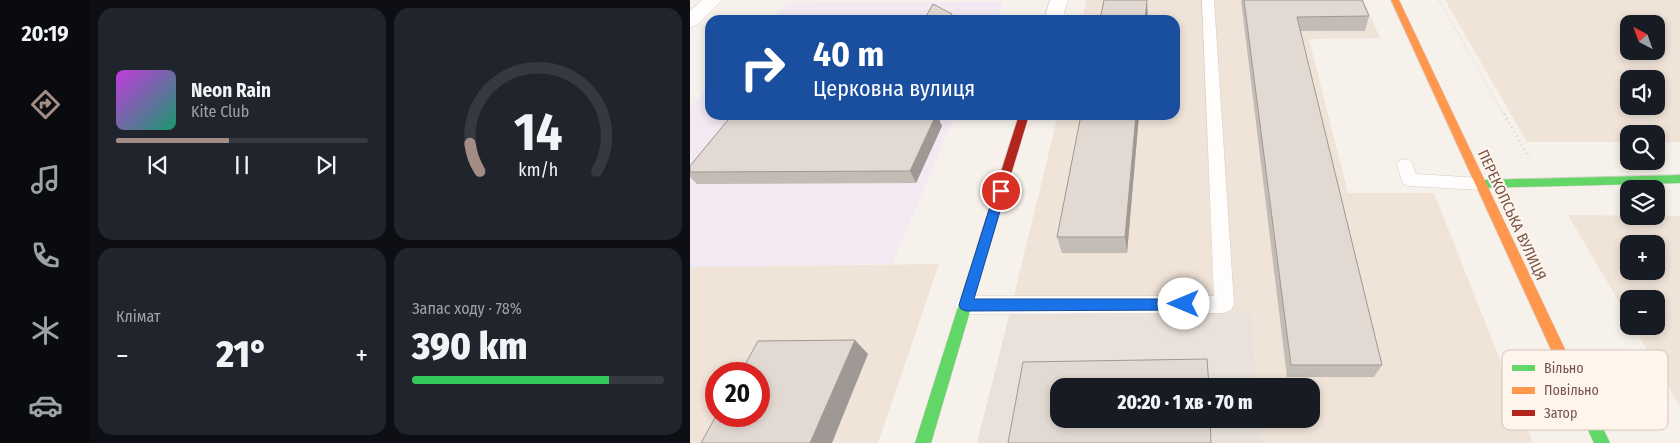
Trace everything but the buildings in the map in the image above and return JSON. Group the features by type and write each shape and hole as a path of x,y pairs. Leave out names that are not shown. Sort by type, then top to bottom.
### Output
{"main road":[{"name":"ПЕРЕКОПСЬКА ВУЛИЦЯ","path":"1395,0 1559,350"},
{"path":"923,443 1022,120"},
{"path":"1481,184 1680,179"},
{"name":"ПЕРЕКОПСЬКА ВУЛИЦЯ","path":"1596,430 1602,443"}],"street":[{"path":"690,21 713,0"},
{"path":"1054,15 1059,0"}],"lane":[{"path":"966,305 1224,304 1208,0"},
{"path":"1406,165 1409,180 1481,184"}],"path":[{"path":"1438,0 1543,182"}],"shaded area":[{"path":"1086,0 1364,0 1380,38 1309,39 1348,193 1434,193 1502,365 1502,430 1528,430 1533,443 1262,443 1261,428 1320,428 1320,378 1256,378 1251,313 1010,312 1057,120 1180,120 1180,15 1083,15"},
{"path":"1445,0 1680,0 1680,142 1665,142 1665,125 1620,125 1620,142 1527,142"},
{"path":"1003,2 998,15 776,15 787,3"},
{"path":"705,91 705,120 953,120 892,264 690,267 690,107"},
{"path":"1568,215 1620,215 1620,225 1665,225 1665,216 1680,216 1680,407 1668,386 1668,350 1647,350 1638,335 1665,335 1665,290 1620,290 1620,304"},
{"path":"939,264 878,443 690,443 690,267"},
{"path":"1010,312 1251,313 1256,378 1050,378 1050,428 1261,428 1262,443 977,443"}],"traffic: fast":[{"path":"1481,184 1680,179"},
{"path":"923,443 983,247"},
{"path":"1596,430 1602,443"}],"traffic: slow":[{"path":"1395,0 1558,350"}],"traffic: jam":[{"path":"983,247 1022,120"}],"route":[{"path":"1001,191 966,305 1184,304"}]}
